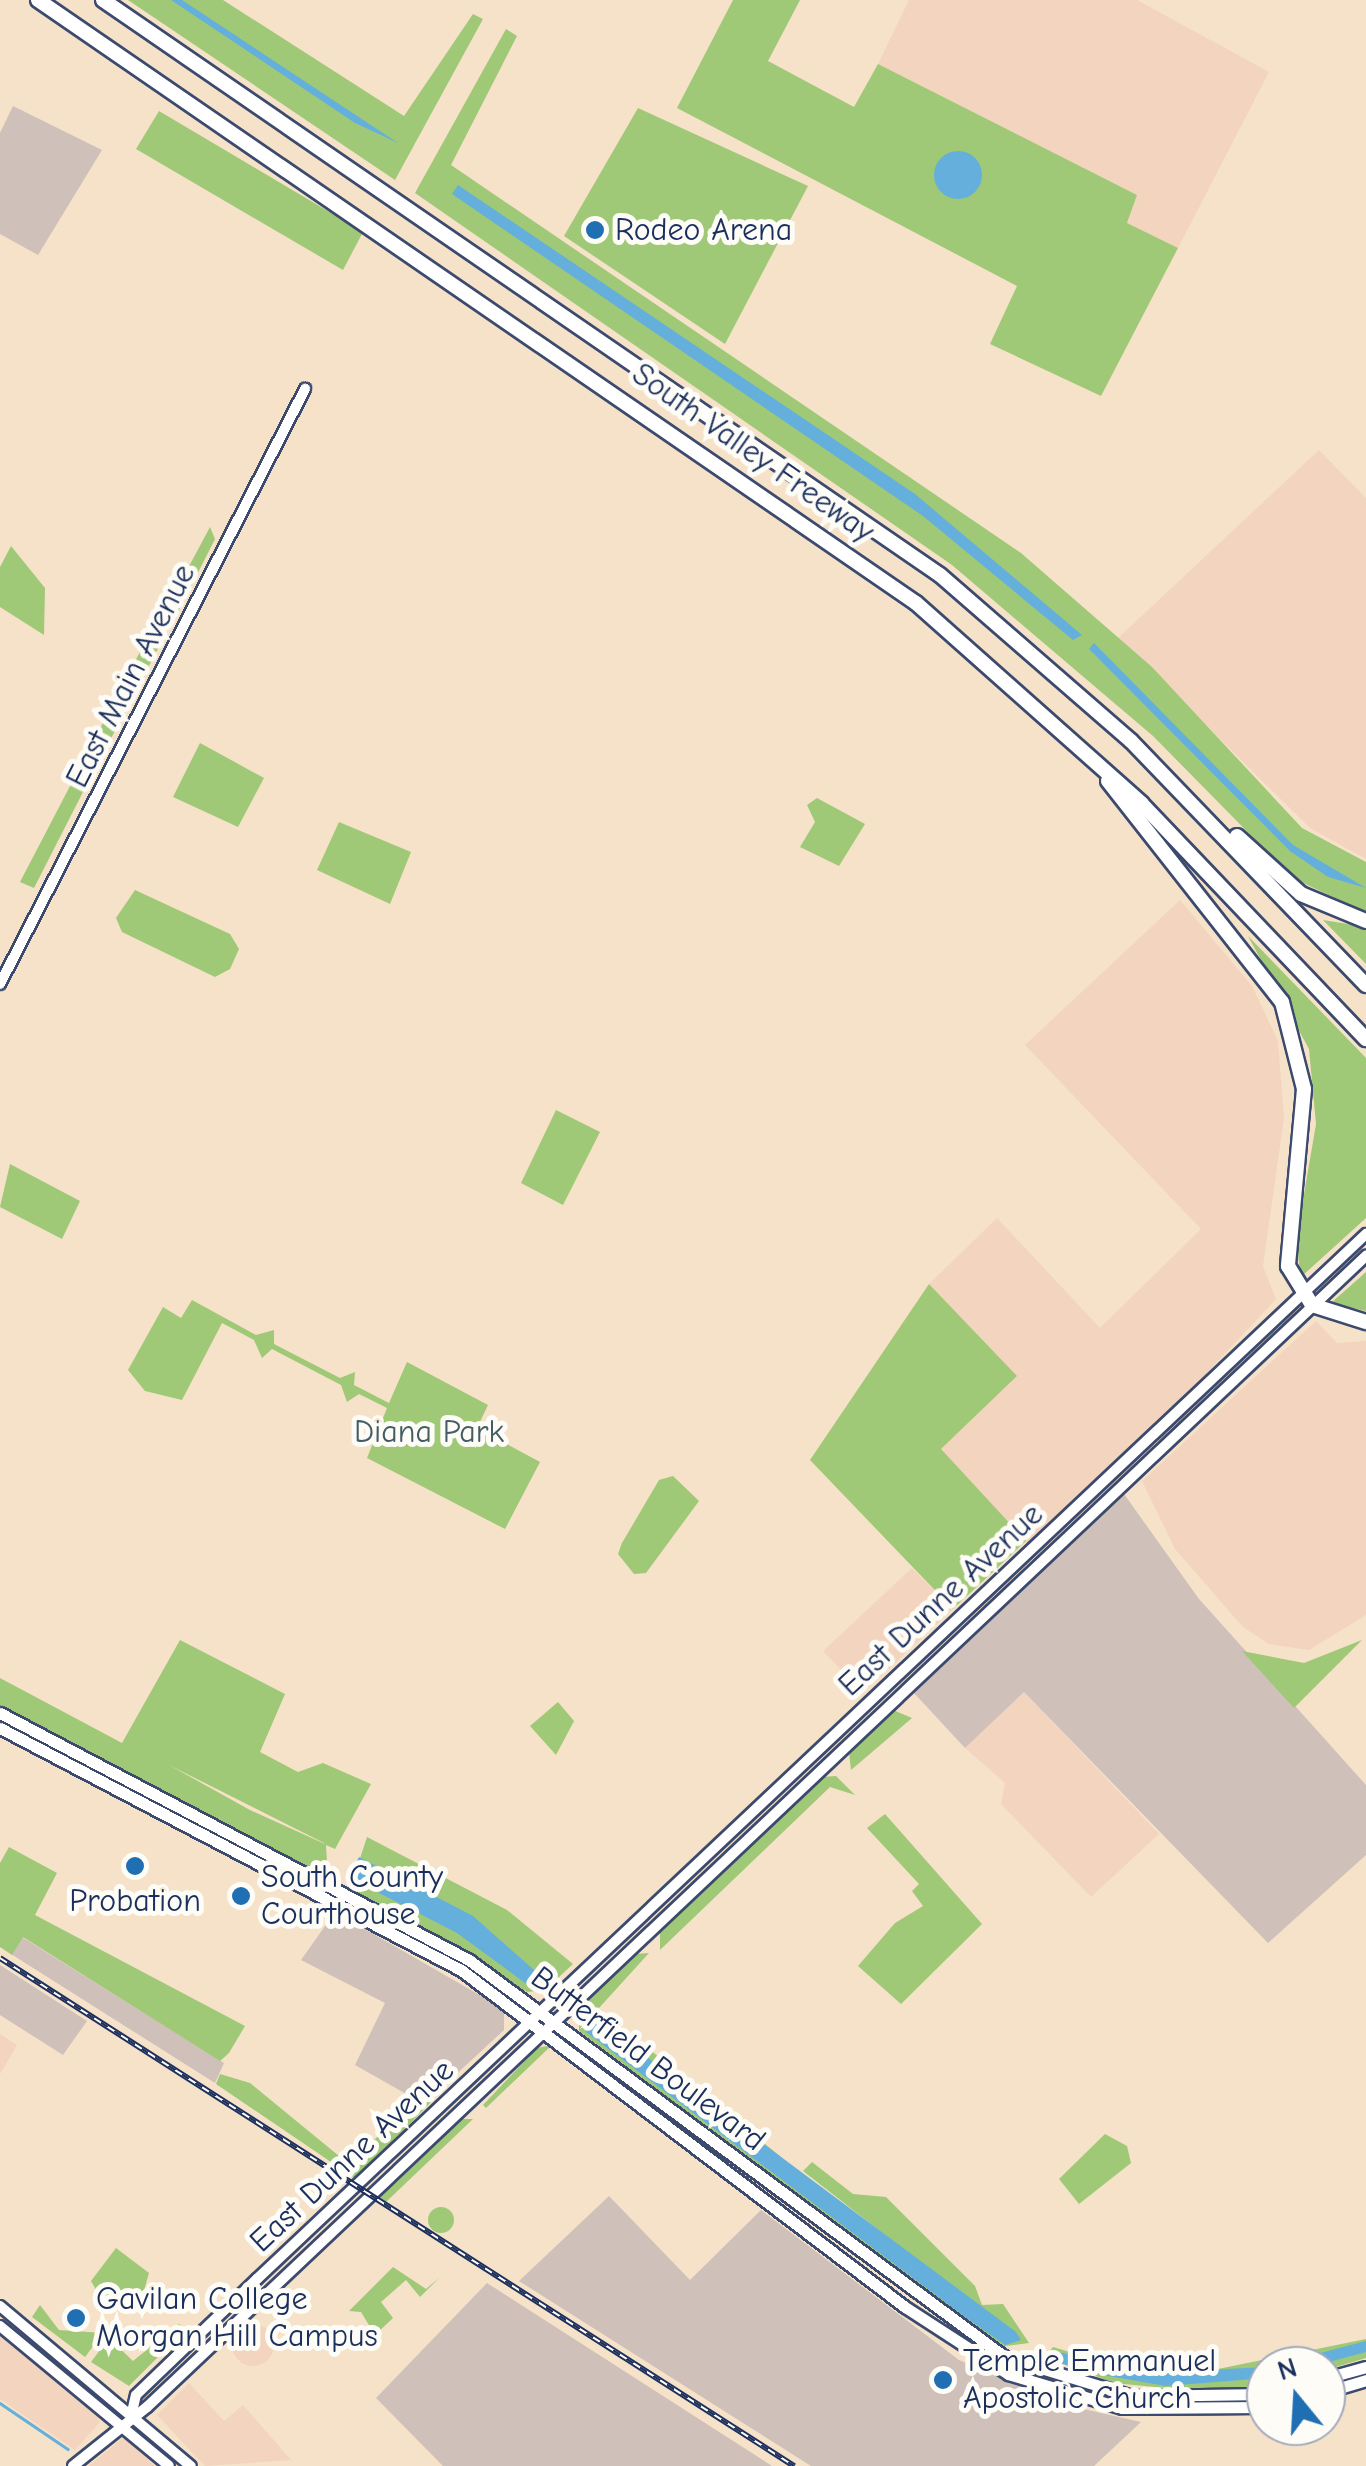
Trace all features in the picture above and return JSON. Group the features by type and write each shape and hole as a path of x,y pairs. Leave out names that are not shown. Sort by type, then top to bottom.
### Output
{"highway":[{"name":"South Valley Freeway","path":"38,0 836,542 1070,734 1366,1039"},
{"name":"South Valley Freeway","path":"104,0 858,513 1035,653 1168,777 1366,985"},
{"path":"1070,734 1288,1014 1304,1089 1286,1255 1308,1298 1366,1322"},
{"path":"1168,777 1301,894 1366,922"}],"main road":[{"name":"East Main Avenue","path":"0,984 306,389"},
{"name":"East Dunne Avenue","path":"132,2412 136,2395 415,2131 544,2020 938,1656 1308,1298 1366,1234"},
{"name":"East Dunne Avenue","path":"132,2412 420,2149 544,2020 1004,1574 1308,1298 1366,1256"},
{"path":"1004,1574 1030,1568 1058,1524"},
{"path":"938,1656 954,1621"},
{"path":"830,1759 866,1705"},
{"name":"Butterfield Boulevard","path":"0,1714 436,1941 1005,2357 1132,2396 1246,2394"},
{"name":"Butterfield Boulevard","path":"0,1728 461,1970 544,2020 905,2307 1008,2374 1122,2408 1246,2407"},
{"path":"415,2131 420,2149"},
{"path":"0,2306 132,2412 190,2466"},
{"path":"0,2326 170,2466"},
{"path":"73,2466 132,2412"}],"shaded area":[{"path":"909,0 1137,0 1269,72 1178,248 1127,223 1137,195 878,64"},
{"path":"13,106 102,150 38,255 0,234 0,133"},
{"path":"1319,450 1366,498 1366,859 1310,828 1118,638"},
{"path":"1180,900 1252,986 1278,1041 1284,1118 1263,1266 1276,1299 1037,1554 940,1450 1017,1376 929,1284 997,1218 1100,1328 1201,1229 1025,1045"},
{"path":"1316,1321 1337,1343 1366,1341 1366,1615 1309,1650 1269,1644 1243,1627 1175,1549 1142,1481"},
{"path":"1124,1494 1199,1599 1366,1785 1366,1855 1268,1943 1024,1692 965,1748 914,1693"},
{"path":"912,1568 953,1609 863,1693 823,1651"},
{"path":"1024,1692 1159,1834 1091,1897 1001,1804 1005,1783 965,1748"},
{"path":"335,1912 504,2009 504,2030 424,2104 355,2065 385,2003 301,1960"},
{"path":"22,1937 224,2063 215,2083 11,1954"},
{"path":"0,1965 87,2021 63,2055 0,2015"},
{"path":"0,2034 17,2045 0,2074"},
{"path":"609,2196 690,2280 761,2210 959,2360 1070,2406 1141,2422 1094,2466 811,2466 519,2281"},
{"path":"487,2283 772,2466 443,2466 376,2398"},
{"path":"253,2324 268,2330 274,2345 268,2360 253,2366 238,2360 232,2345 238,2330"},
{"path":"0,2334 95,2411 100,2422 75,2450 0,2399"},
{"path":"189,2383 224,2421 243,2405 291,2460 205,2466 157,2415"},
{"path":"124,2437 155,2466 89,2466"}],"green space":[{"path":"128,0 223,0 404,116 473,14 483,19 395,180"},
{"path":"733,0 800,0 768,61 854,107 878,64 1137,195 1127,223 1178,248 1101,396 990,344 1017,286 677,108"},
{"path":"506,29 517,36 451,165 1021,553 1152,667 1302,828 1366,862 1366,913 1293,878 1153,736 952,565 415,193"},
{"path":"638,108 808,186 725,344 564,236"},
{"path":"159,111 363,232 343,270 136,149"},
{"path":"210,527 215,539 178,612 164,613"},
{"path":"11,546 45,588 44,635 0,607 0,567"},
{"path":"154,625 162,641 34,888 20,882"},
{"path":"200,743 264,778 238,827 173,797"},
{"path":"817,798 865,824 839,866 800,847 815,822 807,805"},
{"path":"339,822 411,852 390,904 317,870"},
{"path":"135,890 230,934 239,949 230,969 215,977 122,932 116,918"},
{"path":"1323,920 1366,927 1366,964"},
{"path":"1248,936 1366,1058 1366,1218 1301,1277 1296,1241 1316,1124 1309,1049"},
{"path":"556,1110 600,1132 563,1205 521,1183"},
{"path":"10,1164 80,1201 62,1239 0,1207"},
{"path":"1366,1272 1366,1311 1331,1303"},
{"path":"929,1284 1017,1376 941,1449 1026,1541 953,1609 810,1460"},
{"name":"Diana Park","path":"192,1300 256,1335 274,1330 274,1344 340,1378 355,1372 354,1385 389,1403 407,1362 488,1405 477,1428 540,1462 505,1529 367,1458 387,1408 359,1394 347,1402 341,1385 272,1349 262,1358 254,1340 222,1323 182,1400 145,1391 128,1370 163,1307 181,1318"},
{"path":"673,1476 699,1501 646,1573 634,1574 618,1554 622,1543 659,1480"},
{"path":"180,1640 285,1694 260,1752 298,1772 323,1763 371,1784 335,1849 326,1845 327,1862 309,1867 0,1707 0,1678 122,1743","holes":["169,1765 325,1844 250,1810"]},
{"path":"1362,1640 1294,1708 1242,1651 1304,1663"},
{"path":"558,1702 574,1721 556,1755 530,1726"},
{"path":"893,1710 912,1718 851,1770 849,1752"},
{"path":"836,1776 855,1795 830,1787 660,1950 660,1931 823,1777"},
{"path":"885,1814 982,1924 901,2004 858,1966 895,1923 923,1906 912,1891 919,1884 867,1828"},
{"path":"367,1837 507,1910 573,1964 545,1990 527,1992 350,1889"},
{"path":"9,1847 57,1873 35,1915 245,2026 229,2053 220,2061 23,1937 12,1955 0,1947 0,1863"},
{"path":"649,1953 599,2008 831,2198 948,2284 803,2171 812,2162 853,2194 886,2197 975,2286 982,2305 1003,2304 1029,2343 997,2347 579,2031 579,2008 635,1954"},
{"path":"552,2045 486,2108 483,2105 537,2048"},
{"path":"220,2074 250,2083 350,2165 419,2094 432,2101 356,2179 216,2084"},
{"path":"462,2119 473,2119 386,2202 380,2197"},
{"path":"1105,2134 1127,2146 1131,2163 1079,2204 1059,2179"},
{"path":"441,2207 450,2211 454,2220 450,2229 441,2233 432,2229 428,2220 432,2211"},
{"path":"116,2248 149,2273 143,2294 124,2306 102,2300 91,2281"},
{"path":"393,2267 426,2289 439,2278 420,2297 406,2280 381,2302 393,2318 375,2335 361,2312 349,2311"},
{"path":"40,2305 59,2330 103,2333 85,2357 32,2317"},
{"path":"179,2324 186,2329 129,2386 91,2362 109,2338 133,2361"},
{"path":"1366,2339 1366,2358 1346,2364 1346,2346 1331,2346"},
{"path":"1053,2347 1114,2365 1198,2373 1246,2363 1246,2387 1209,2392 1113,2383 1046,2356"}],"water":[{"path":"171,0 182,0 398,143 355,123"},
{"path":"958,151 975,158 982,175 975,192 958,199 941,192 934,175 941,158"},
{"path":"458,185 915,494 1082,635 1073,640 923,516 452,194"},
{"path":"1094,643 1293,845 1366,888 1328,877 1290,851 1089,649"},
{"path":"359,1857 473,1916 550,1984 532,1988 457,1933 348,1877"},
{"path":"585,2011 1016,2332 1021,2340 1005,2345 729,2140 586,2032"},
{"path":"1366,2341 1366,2352 1346,2357 1346,2346"},
{"path":"1050,2350 1149,2373 1246,2368 1246,2380 1166,2386 1091,2373 1053,2361"}],"waterway":[{"path":"0,2403 68,2449"}],"railway":[{"path":"0,1958 794,2466"}],"place":[{"name":"Rodeo Arena","path":"595,230"},
{"name":"Probation","path":"135,1866"},
{"name":"South County Courthouse","path":"241,1896"},
{"name":"Gavilan College Morgan Hill Campus","path":"76,2318"},
{"name":"Temple Emmanuel Apostolic Church","path":"943,2380"}]}
